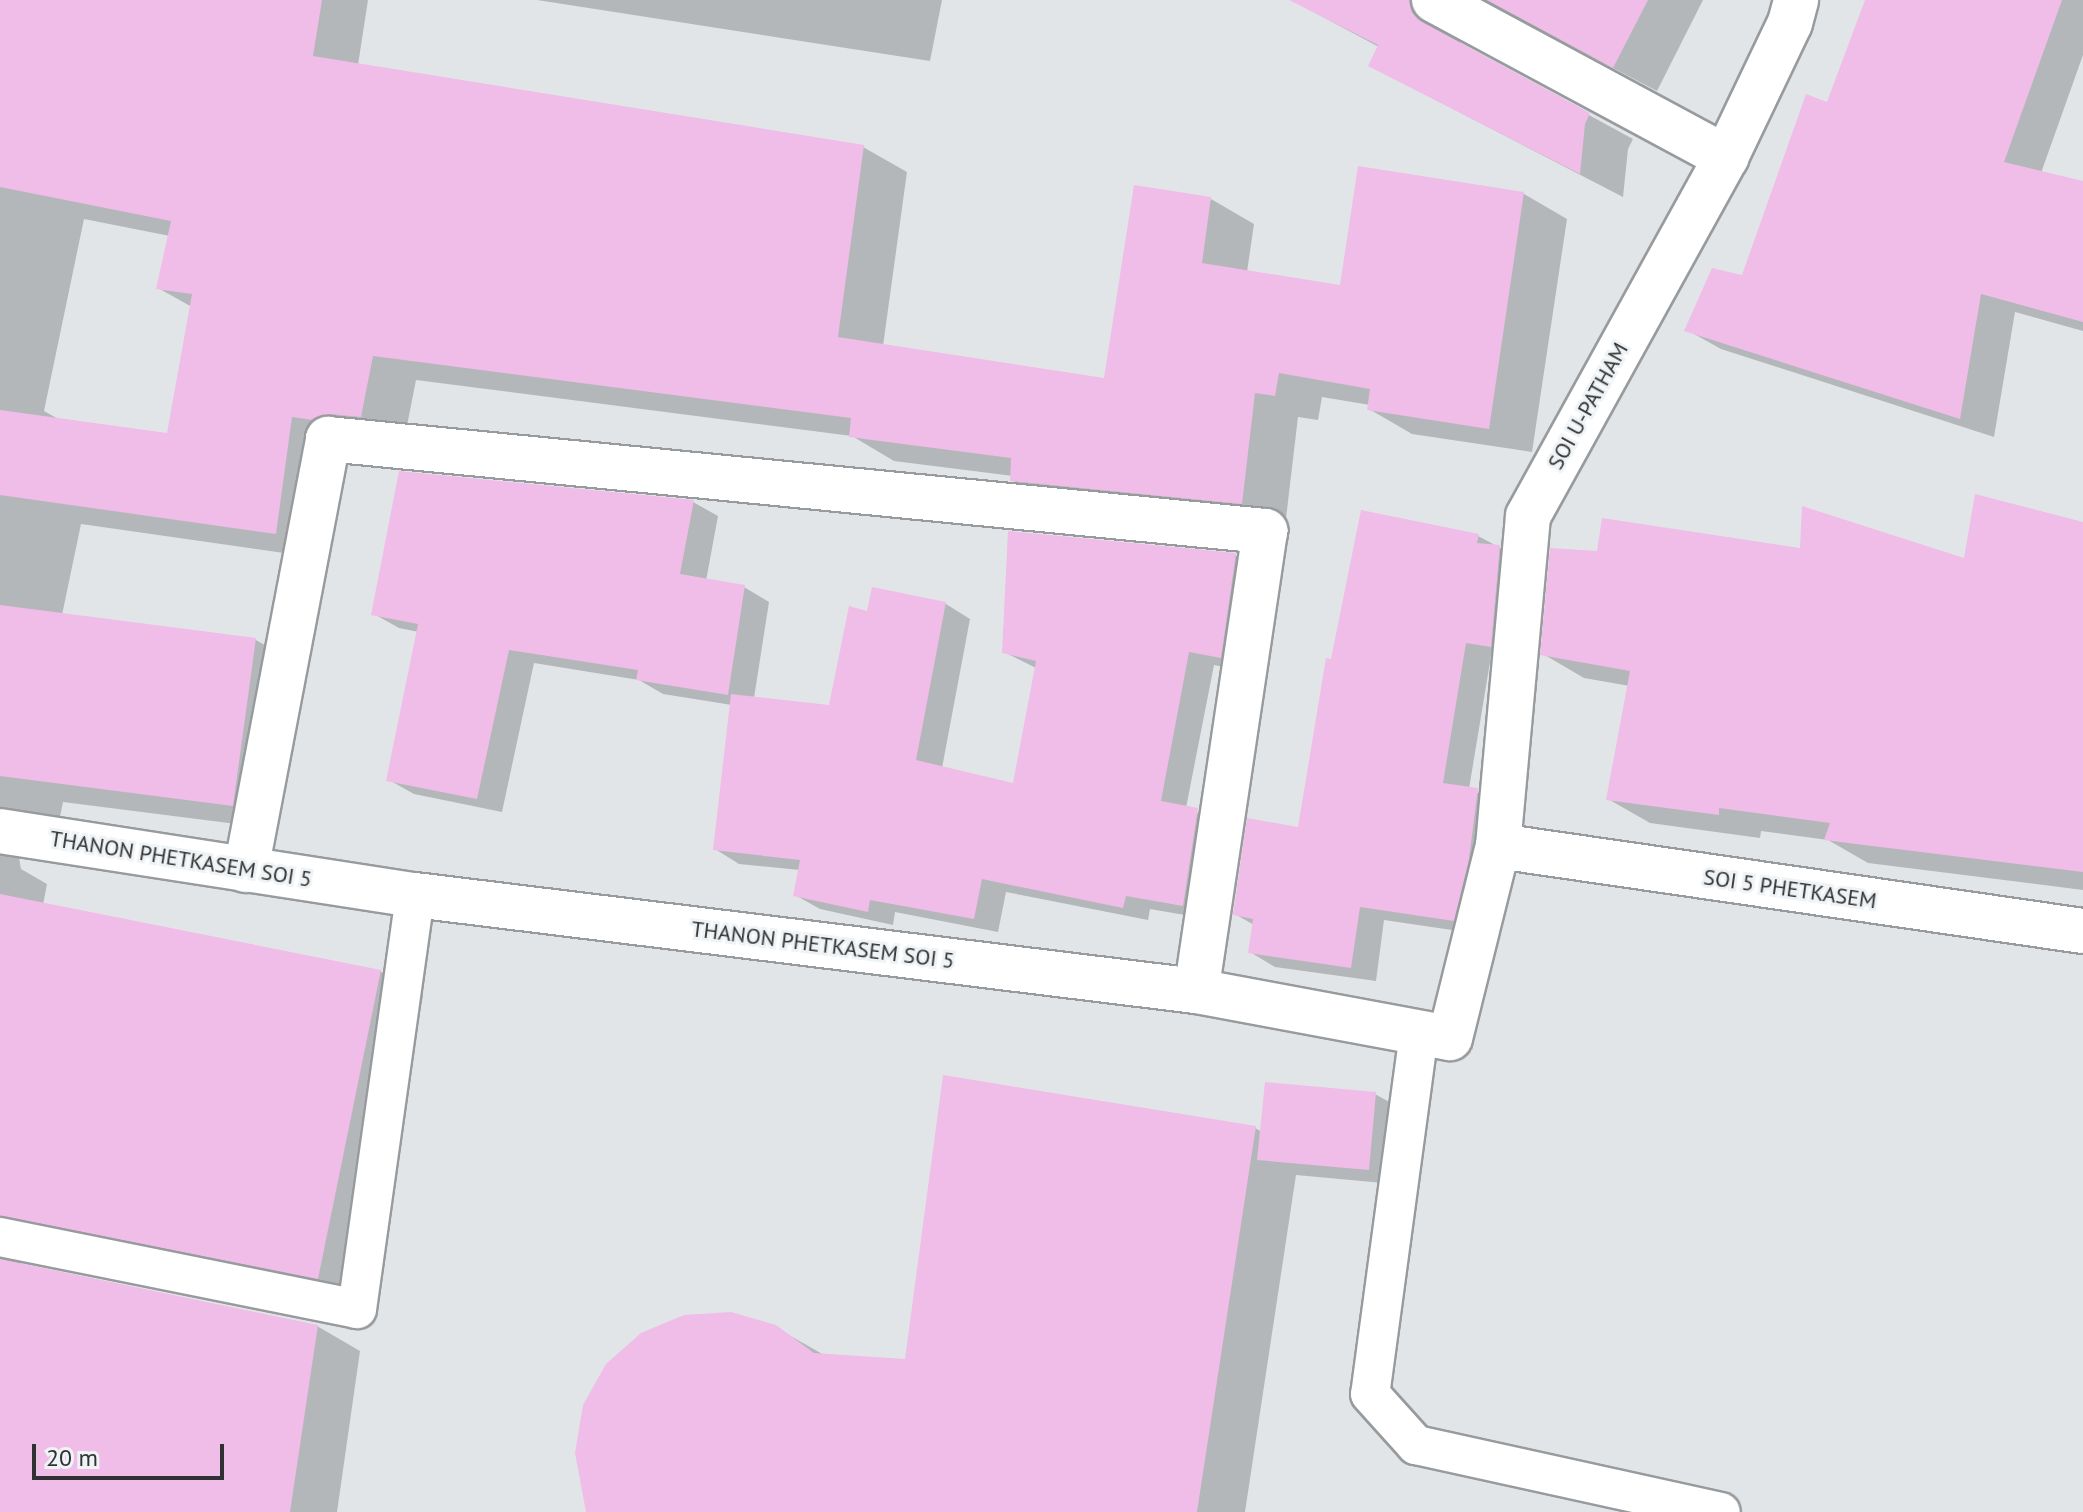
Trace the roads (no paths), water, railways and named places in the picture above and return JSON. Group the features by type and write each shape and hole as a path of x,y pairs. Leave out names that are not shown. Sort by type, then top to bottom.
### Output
{"street":[{"path":"1434,0 1726,157"},
{"name":"SOI U-PATHAM","path":"1498,846 1528,516 1726,157 1790,23 1796,0"},
{"path":"246,870 328,439 1265,531 1196,991"},
{"name":"THANON PHETKASEM SOI 5","path":"0,831 415,895 1196,991 1450,1038 1498,846"},
{"name":"SOI 5 PHETKASEM","path":"1498,846 2083,931"}],"lane":[{"path":"0,1237 357,1309 415,895"},
{"path":"1419,1033 1370,1394 1416,1445 1721,1512"}]}
